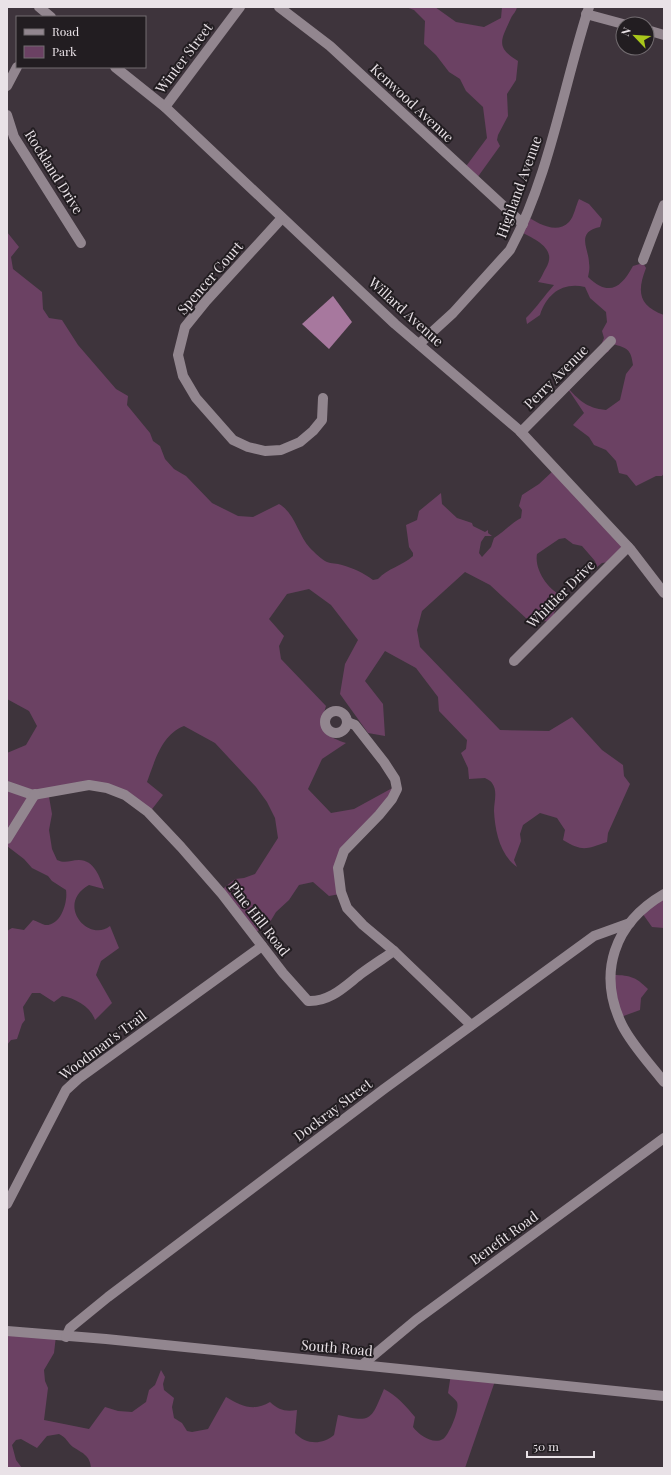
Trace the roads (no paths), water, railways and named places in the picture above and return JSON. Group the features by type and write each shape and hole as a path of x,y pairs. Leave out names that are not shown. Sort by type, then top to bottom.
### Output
{"street":[{"name":"Winter Street","path":"165,107 240,7"},
{"name":"Kenwood Avenue","path":"279,7 330,46 523,224"},
{"name":"Highland Avenue","path":"419,344 453,313 510,250 523,224 546,158 588,10"},
{"path":"588,10 615,21"},
{"path":"7,86 16,68"},
{"name":"Willard Avenue","path":"115,68 165,107 282,218 419,344 494,407 521,432 628,547 664,593"},
{"name":"Rockland Drive","path":"7,115 14,137 81,242"},
{"path":"643,260 664,205"},
{"name":"Spencer Court","path":"282,218 206,301 186,327 181,340 178,355 183,376 196,398 233,440 248,446 265,451 281,450 300,442 313,431 322,420 323,398"},
{"name":"Perry Avenue","path":"521,432 611,341"},
{"name":"Whittier Drive","path":"514,661 628,547"},
{"path":"347,722 355,725 384,762 395,779 397,789 392,799 379,815 344,850 338,868 341,892 348,908 363,925 394,952 471,1025"},
{"name":"Pine Hill Road","path":"7,786 33,795 89,785 107,788 125,795 148,812 181,847 222,894 262,946 308,1001 318,1002 335,994 394,952"},
{"path":"7,840 35,794"},
{"path":"664,894 640,910 618,940 612,960 610,994 623,1027 664,1082"},
{"name":"Dockray Street","path":"66,1337 70,1328 138,1274 471,1025 594,936 630,923"},
{"name":"Woodman's Trail","path":"7,1204 66,1090 78,1079 262,946"},
{"name":"Benefit Road","path":"362,1365 416,1320 664,1138"},
{"name":"South Road","path":"7,1331 664,1396"}]}
